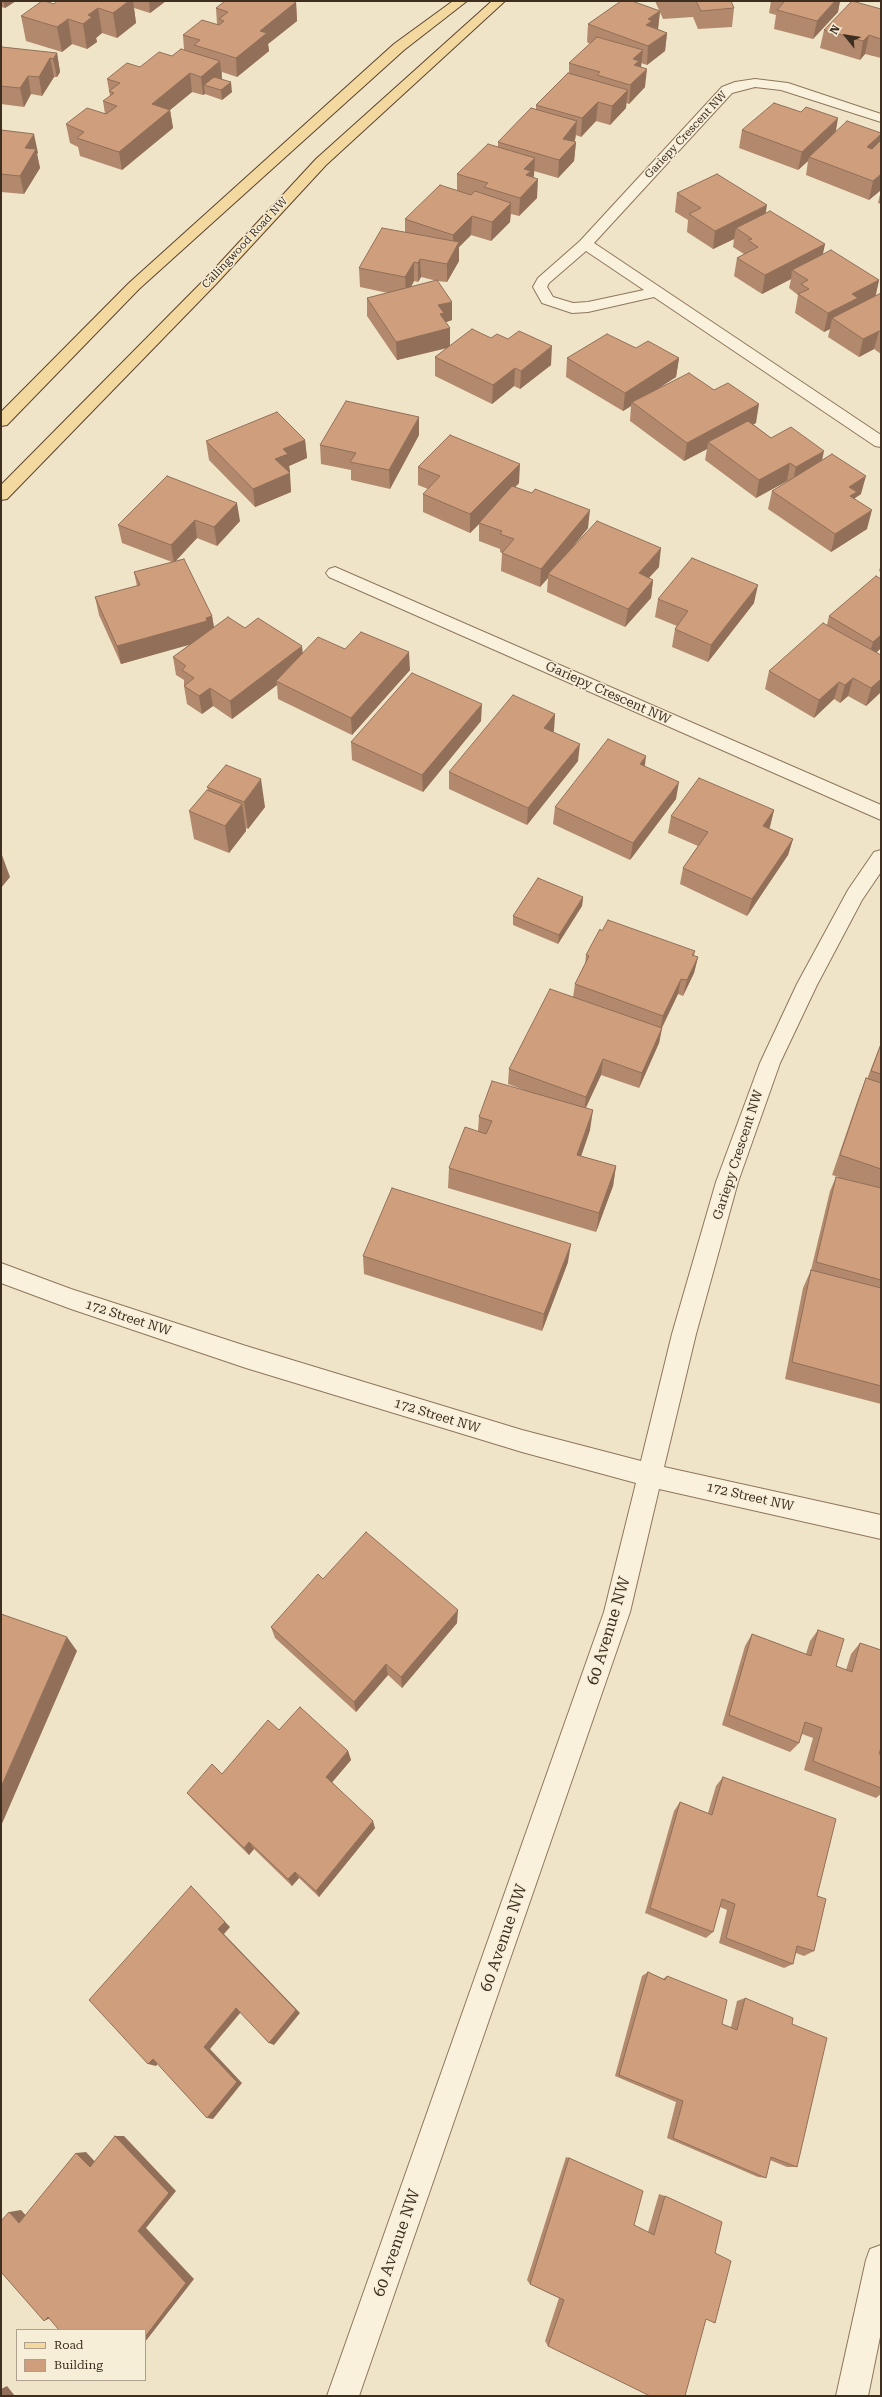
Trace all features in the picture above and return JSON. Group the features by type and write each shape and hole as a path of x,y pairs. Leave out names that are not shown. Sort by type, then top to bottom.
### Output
{"main road":[{"path":"399,47 441,1"},
{"path":"1,420 134,286 399,47 461,1"},
{"name":"Callingwood Road NW","path":"1,495 211,281 320,162 499,1"}],"street":[{"name":"Gariepy Crescent NW","path":"658,292 588,307 572,308 547,300 540,287 543,281 585,244 727,90 740,85 755,83 783,86 881,118"},
{"path":"585,244 881,442"},
{"name":"Gariepy Crescent NW","path":"335,573 881,813"},
{"name":"Gariepy Crescent NW","path":"650,1475 684,1334 727,1182 770,1063 807,984 855,895 881,856"},
{"name":"172 Street NW","path":"1,1273 86,1304 321,1381 522,1441 650,1475 881,1527"},
{"name":"60 Avenue NW","path":"343,2396 593,1686 617,1612 650,1475"},
{"path":"852,2396 880,2271"}],"building":[{"path":"42,1 54,4 57,1 129,1 113,13 98,8 88,15 92,17 83,24 68,19 57,27 21,16"},
{"path":"225,1 296,2 260,31 267,33 236,58 194,45 200,40 183,35 202,20 219,25 224,21 219,19 228,12 216,8"},
{"path":"621,1 632,1 660,11 648,19 652,21 646,25 667,33 648,46 588,24"},
{"path":"696,1 731,1 734,8 701,11"},
{"path":"785,1 835,1 817,21 777,10"},
{"path":"852,1 881,9 881,39 869,35 863,41 824,30"},
{"path":"597,37 643,50 633,59 639,61 634,65 647,69 630,85 597,75 600,72 569,63"},
{"path":"2,47 57,53 53,59 50,58 39,77 28,76 20,88 1,86"},
{"path":"181,49 220,61 201,77 190,73 152,104 170,110 119,152 77,138 84,132 66,124 87,108 106,114 117,106 103,101 114,93 109,91 120,83 107,79 127,63 140,67 159,52 172,56"},
{"path":"568,73 628,90 612,106 598,102 582,118 536,105"},
{"path":"214,77 231,82 221,90 204,85"},
{"path":"774,103 801,112 806,107 838,118 802,152 742,130"},
{"path":"531,108 577,121 563,139 576,142 559,160 498,142"},
{"path":"847,121 881,133 867,147 872,149 881,140 881,174 873,181 809,157"},
{"path":"1,130 34,134 25,148 36,149 20,176 1,174"},
{"path":"488,144 535,158 524,169 531,171 526,175 538,179 520,198 484,187 488,183 457,174"},
{"path":"717,174 767,205 715,231 689,214 701,208 677,193"},
{"path":"440,185 471,195 475,191 511,203 492,222 472,216 453,235 405,219"},
{"path":"770,211 825,244 765,275 737,258 758,247 748,240 752,239 736,228"},
{"path":"382,228 459,242 447,264 420,259 418,263 414,262 405,277 359,268"},
{"path":"831,250 879,280 852,294 858,298 828,313 798,294 809,289 801,284 808,280 792,270"},
{"path":"437,280 452,302 438,305 444,313 440,314 450,328 396,342 367,298"},
{"path":"881,293 881,332 879,331 863,339 832,318"},
{"path":"472,329 491,338 497,334 508,339 519,331 552,346 521,371 515,368 493,385 435,357"},
{"path":"607,334 636,348 648,341 679,358 625,393 567,358"},
{"path":"689,373 714,390 728,383 759,404 687,443 632,402"},
{"path":"346,401 419,417 389,470 350,462 356,453 320,445"},
{"path":"277,412 305,440 283,449 288,454 275,459 290,473 253,489 206,441"},
{"path":"748,421 771,438 791,427 824,451 796,467 790,463 759,480 708,442"},
{"path":"450,435 520,464 470,514 423,494 440,476 418,467"},
{"path":"832,454 866,476 849,487 857,492 850,496 872,510 835,534 772,491"},
{"path":"167,476 237,503 214,527 195,520 171,545 118,525"},
{"path":"512,486 532,493 535,489 590,510 541,569 502,553 514,539 500,534 502,531 479,523"},
{"path":"597,521 661,548 639,573 653,580 628,609 548,574"},
{"path":"692,558 758,585 711,645 675,629 688,611 658,599"},
{"path":"184,559 212,616 206,618 207,621 117,646 95,597 140,585 134,572"},
{"path":"876,576 881,579 881,635 873,642 829,616"},
{"path":"228,617 245,628 258,618 302,646 230,701 210,688 199,696 184,686 194,678 182,670 186,666 173,657"},
{"path":"823,623 881,655 881,679 871,688 853,678 845,685 839,682 819,700 769,671"},
{"path":"361,632 409,652 351,718 276,681 318,637 345,649"},
{"path":"412,673 482,704 422,775 351,742"},
{"path":"513,695 555,714 544,728 580,744 528,808 449,772"},
{"path":"608,739 646,756 640,764 679,782 633,843 555,807"},
{"path":"226,765 261,779 244,802 207,787"},
{"path":"699,778 774,810 763,826 793,839 752,899 683,868 708,832 671,816"},
{"path":"207,790 242,804 225,826 189,811"},
{"path":"538,878 583,897 559,935 513,916"},
{"path":"608,920 695,951 692,955 698,957 687,980 681,979 663,1016 575,984 589,956 586,955 600,929 602,931"},
{"path":"550,989 662,1028 642,1073 603,1059 586,1097 509,1069"},
{"path":"881,1044 881,1074 871,1071"},
{"path":"866,1078 881,1083 881,1169 840,1155"},
{"path":"492,1081 593,1110 577,1155 616,1166 599,1213 449,1168 465,1127 486,1134 492,1121 479,1117"},
{"path":"836,1177 881,1188 881,1280 816,1262"},
{"path":"392,1188 571,1244 544,1314 363,1256"},
{"path":"811,1270 881,1288 881,1386 792,1362"},
{"path":"366,1532 458,1610 401,1677 386,1664 354,1702 271,1627 318,1574 323,1579"},
{"path":"1,1614 67,1637 1,1787"},
{"path":"818,1630 844,1639 836,1666 852,1672 860,1643 881,1650 881,1747 879,1754 881,1755 881,1788 813,1761 822,1728 805,1722 799,1743 729,1715 752,1634 811,1656"},
{"path":"300,1707 348,1751 326,1777 373,1821 316,1891 295,1872 288,1879 249,1842 244,1848 187,1793 212,1764 222,1774 268,1720 279,1730"},
{"path":"723,1777 836,1819 817,1896 826,1899 814,1951 797,1946 793,1964 726,1938 735,1904 722,1899 713,1932 650,1908 680,1802 712,1815"},
{"path":"191,1886 225,1922 218,1929 296,2010 269,2043 236,2008 204,2047 237,2082 207,2118 153,2059 148,2064 89,2000"},
{"path":"648,1972 665,1980 667,1976 727,2000 722,2024 737,2030 745,1998 793,2018 792,2024 827,2038 797,2167 771,2157 766,2178 673,2138 683,2101 619,2075"},
{"path":"115,2136 169,2193 138,2231 186,2283 146,2336 146,2329 58,2329 48,2317 44,2321 1,2272 1,2221 9,2212 19,2223 76,2153 90,2167"},
{"path":"569,2158 643,2191 634,2225 654,2235 665,2196 722,2222 715,2253 731,2261 715,2323 706,2319 685,2396 650,2396 548,2346 564,2300 530,2284"}]}
